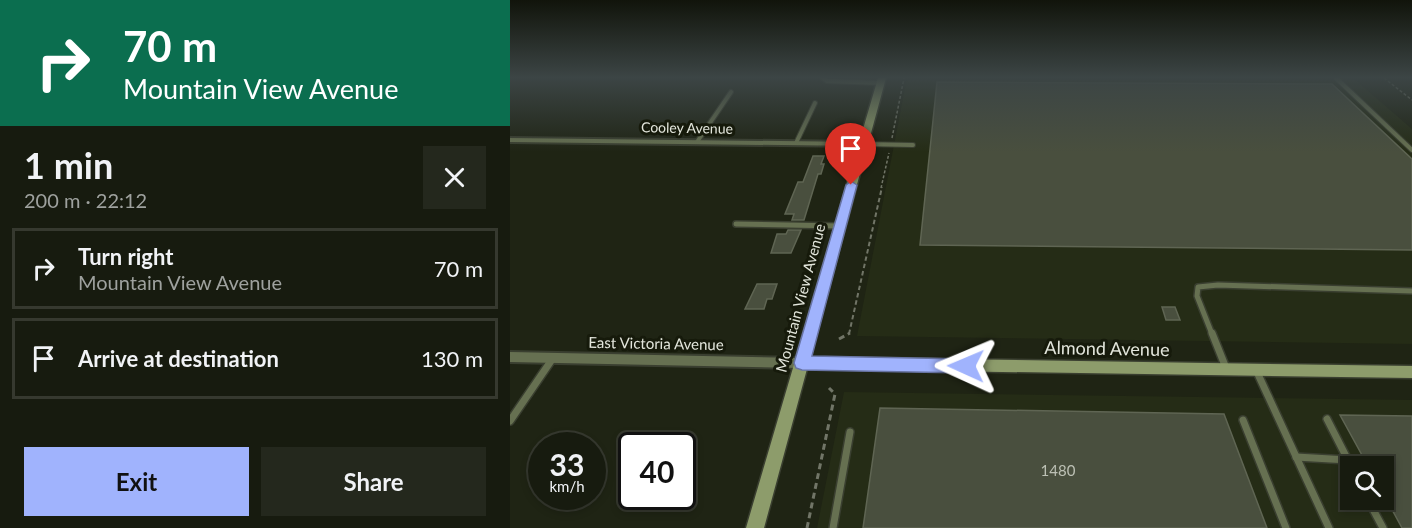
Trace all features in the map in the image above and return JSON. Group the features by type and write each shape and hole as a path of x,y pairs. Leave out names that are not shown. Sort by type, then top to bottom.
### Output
{"main road":[{"name":"Mountain View Avenue","path":"755,528 875,103"},
{"name":"Almond Avenue","path":"802,363 1412,372"}],"street":[{"name":"Cooley Avenue","path":"510,140 863,144"},
{"name":"East Victoria Avenue","path":"510,357 802,363"}],"lane":[{"path":"697,142 724,103"},
{"path":"796,143 815,103"},
{"path":"1362,103 1412,150"},
{"path":"863,144 913,145"},
{"path":"736,224 840,226"},
{"path":"1227,370 1197,296 1198,287 1218,285 1412,291"},
{"path":"510,422 554,358"},
{"path":"1256,370 1329,528"},
{"path":"1327,419 1346,456"},
{"path":"1243,420 1286,528"},
{"path":"833,528 850,432"},
{"path":"1296,457 1340,462"},
{"path":"1373,510 1383,528"}],"path":[{"path":"839,339 850,334 899,103"},
{"path":"807,528 835,394 829,388"}],"shaded area":[{"path":"902,103 1382,103 1412,129 1412,344 857,336"},
{"path":"844,392 1412,400 1412,528 817,528"}],"building":[{"path":"935,103 1352,103 1412,159 1412,250 920,245"},
{"path":"813,156 824,156 821,174 818,174 804,220 792,220 794,214 785,214 798,182 803,182"},
{"path":"788,230 801,230 791,253 771,253 777,234 786,234"},
{"path":"757,284 777,284 772,299 767,299 764,309 745,309"},
{"path":"1162,307 1175,307 1180,320 1166,320"},
{"path":"880,408 1224,414 1267,528 863,528"},
{"path":"1340,415 1412,416 1412,528 1402,528 1392,510 1394,456 1363,456"}],"route":[{"path":"851,185 802,363 966,366"}]}
